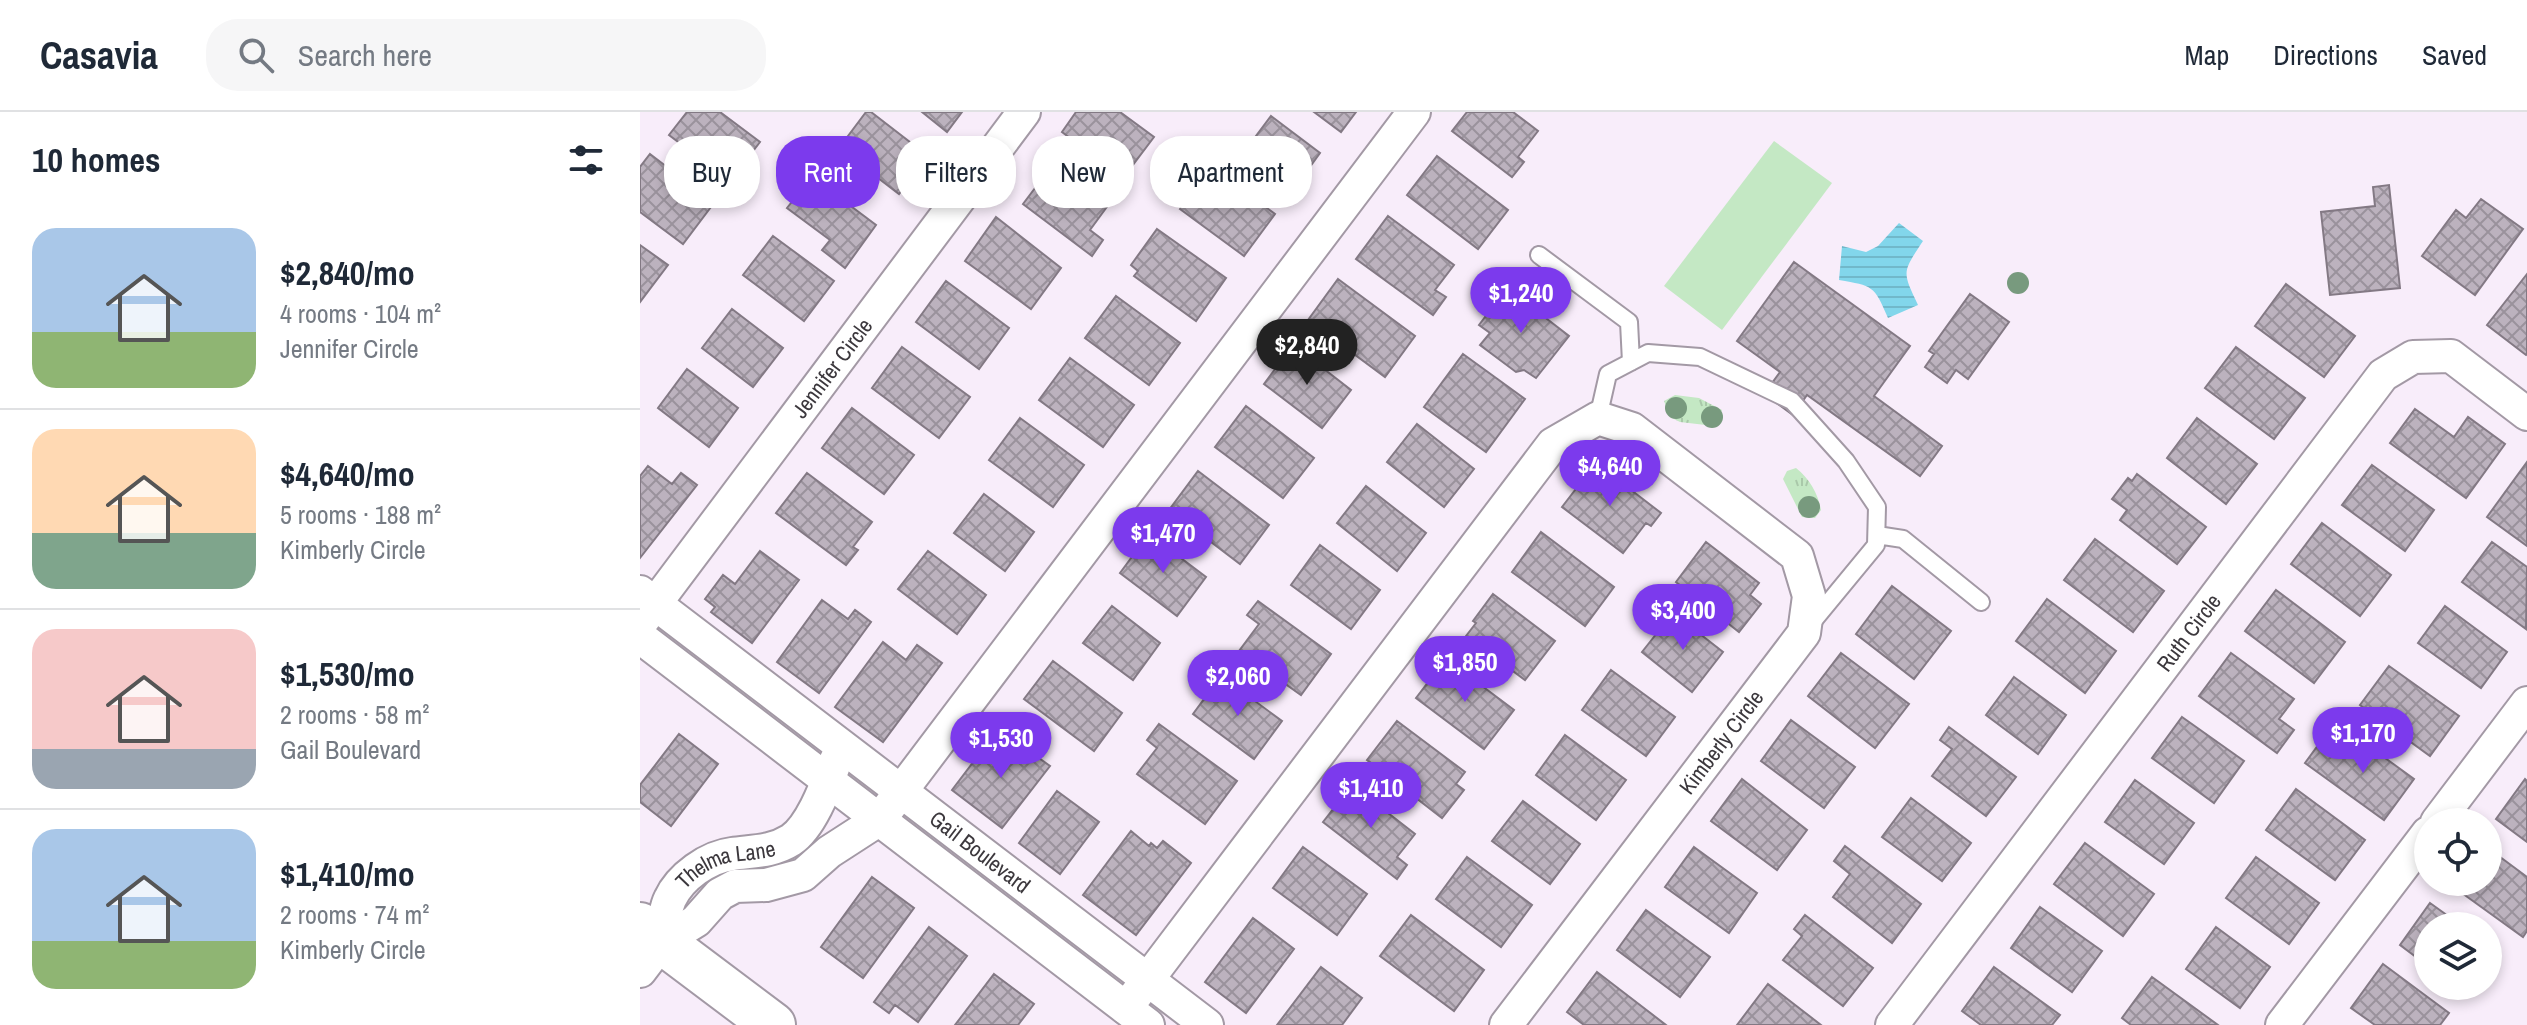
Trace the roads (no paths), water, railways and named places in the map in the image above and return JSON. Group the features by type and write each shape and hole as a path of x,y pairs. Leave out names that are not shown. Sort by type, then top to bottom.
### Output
{"street":[{"name":"Jennifer Circle","path":"645,607 1024,112"},
{"path":"880,819 1414,112"},
{"name":"Ruth Circle","path":"1892,1025 2383,375 2413,357 2451,356 2527,414"},
{"path":"1137,1017 1147,979 1553,444 1598,418 1632,429 1797,556 1809,596 1804,633"},
{"name":"Gail Boulevard","path":"645,607 842,747 1207,1025"},
{"name":"Kimberly Circle","path":"1506,1025 1804,633"},
{"name":"Gail Boulevard","path":"640,637 1137,1017"},
{"path":"2448,808 2527,703"},
{"name":"Thelma Lane","path":"647,946 669,900 688,876 708,861 728,854 765,851 793,839 813,812 842,747"},
{"name":"Thelma Lane","path":"647,946 696,921 720,894 735,886 766,885 803,875 829,852 880,819"},
{"path":"2282,1025 2414,851"},
{"path":"647,946 773,1025"}],"lane":[{"path":"1539,255 1629,322 1631,362"},
{"path":"1598,418 1608,374 1648,353 1700,357 1792,401 1846,461 1877,507 1876,545 1804,633"},
{"path":"1877,535 1903,539 1981,602"}],"water":[{"path":"1899,223 1923,241 1907,272 1918,305 1888,318 1871,289 1839,280 1842,246 1866,252 1878,246"}]}
